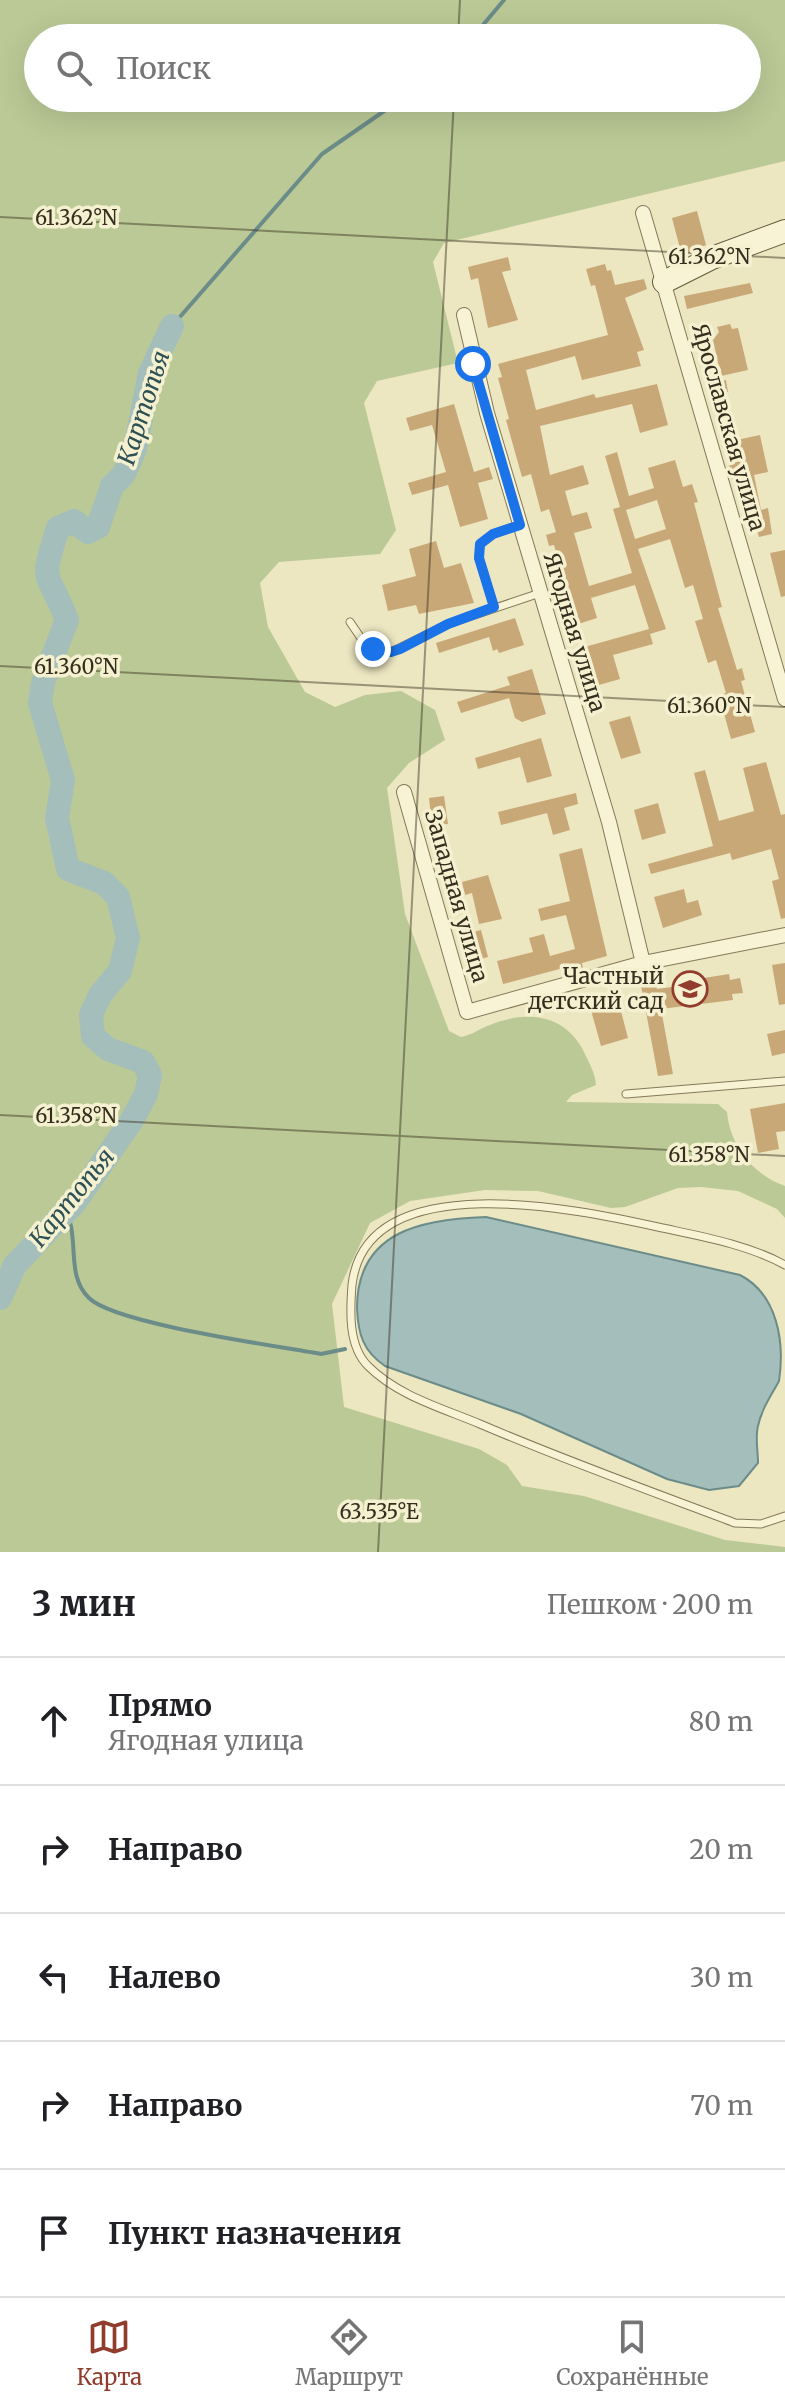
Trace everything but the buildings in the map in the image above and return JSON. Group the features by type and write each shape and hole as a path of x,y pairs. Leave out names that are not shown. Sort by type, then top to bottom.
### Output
{"street":[{"name":"Ярославская улица","path":"643,213 785,699"},
{"path":"664,282 712,258 785,233"},
{"name":"Ягодная улица","path":"464,315 473,364 597,777 643,963"},
{"name":"Западная улица","path":"404,792 467,1012 643,963"},
{"path":"643,963 785,935"}],"lane":[{"path":"494,607 479,558 480,544 493,534 520,525"},
{"path":"350,622 365,644 391,652 448,624 540,593"},
{"path":"626,1094 785,1081"},
{"path":"785,1265 750,1250 628,1220 529,1204 481,1203 424,1212 383,1230 359,1259 351,1314 353,1335 366,1363 403,1392 564,1459 735,1523 761,1524 785,1516"}],"green space":[{"path":"0,0 785,0 785,161 444,243 433,262 458,363 377,381 364,403 396,530 380,554 279,562 260,583 268,627 305,692 335,707 365,695 401,691 435,710 445,740 409,763 387,788 405,914 449,1031 461,1037 517,1018 543,1018 555,1022 575,1038 583,1050 596,1085 572,1095 566,1102 718,1104 727,1112 733,1136 745,1157 762,1174 785,1186 785,1218 777,1209 738,1191 701,1187 678,1188 625,1207 611,1208 538,1191 485,1190 410,1201 370,1223 332,1304 344,1407 479,1449 507,1465 522,1486 584,1496 725,1540 785,1547 785,1552 0,1552"}],"water":[{"path":"486,1217 740,1275 753,1283 763,1294 776,1320 781,1366 779,1381 758,1426 758,1463 739,1486 709,1490 667,1479 521,1414 385,1366 371,1354 360,1334 357,1308 360,1282 368,1261 381,1245 418,1226"}],"waterway":[{"name":"Картопья","path":"484,24 504,0"},
{"name":"Картопья","path":"172,326 322,154 383,112"},
{"name":"Картопья","path":"0,1298 15,1265 76,1201 132,1120 146,1094 150,1075 143,1062 108,1049 93,1036 91,1015 100,995 120,971 128,938 118,897 104,883 68,869 57,818 63,780 40,703 43,682 67,620 47,569 58,528 74,521 88,532 98,527 112,486 124,474 135,449 150,373 172,326"},
{"path":"62,1218 70,1222 76,1272 82,1290 105,1308 162,1325 236,1340 321,1354 345,1349"}],"place":[{"name":"Частный детский сад","path":"690,989"}],"route":[{"path":"373,649 391,652 400,649 448,624 494,607 479,558 480,544 493,534 520,525 473,364"}]}
